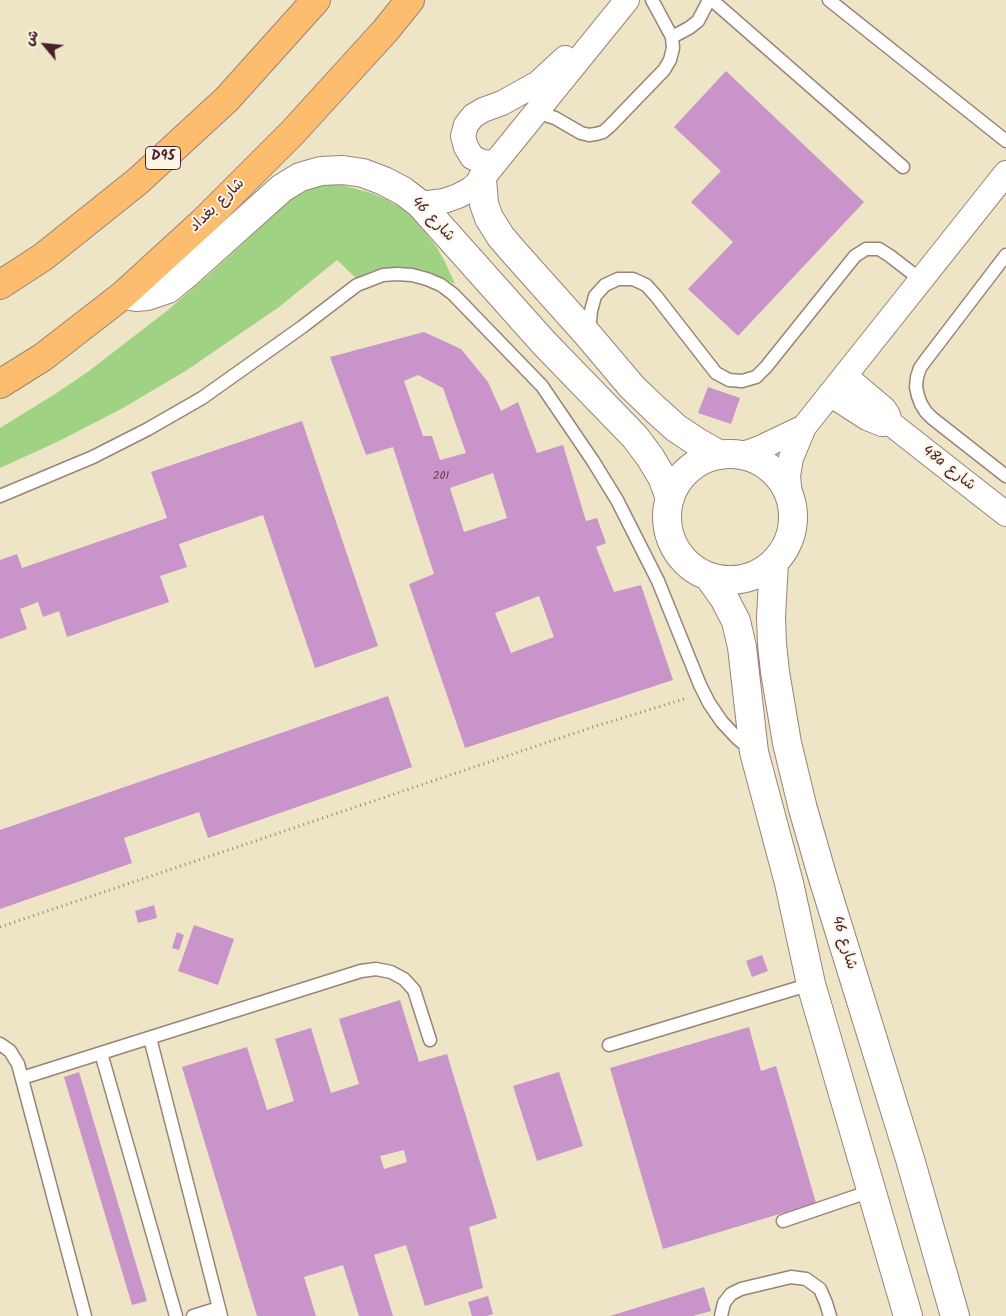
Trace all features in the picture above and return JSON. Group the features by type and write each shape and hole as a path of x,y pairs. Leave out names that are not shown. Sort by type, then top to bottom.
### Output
{"main road":[{"name":"D95","path":"0,285 43,256 138,181 227,99 316,0"},
{"name":"شارع بغداد","path":"0,384 43,357 123,295 205,220 294,132 385,32 410,0"}],"street":[{"path":"420,204 444,201 471,189 489,171 627,0"},
{"path":"627,0 538,83 508,100 473,116 466,125 463,136 466,147 472,157 482,162 489,171 484,204 489,218 501,237 631,386 656,410 676,428 697,442 730,455 756,460 771,469 782,482 790,497"},
{"name":"شارع 46","path":"123,295 147,296 168,289 282,188 300,177 328,170 363,173 403,191 420,204 544,343 635,437 662,477 670,498"},
{"path":"804,427 766,446 706,459 684,475 670,498 667,517 670,537 679,554 692,568 710,577 726,580 744,579 760,572 774,562 785,548 791,532 793,514 788,476 791,458 804,427 1006,173"},
{"name":"48a شارع","path":"845,376 884,409 890,423 1006,514"},
{"name":"48a شارع","path":"830,394 874,422 890,423"},
{"name":"شارع 46","path":"774,562 771,617 772,644 787,743 822,875 910,1159 955,1316"},
{"path":"710,577 736,621 742,647 754,752 789,883 810,984 908,1316"}],"lane":[{"path":"536,112 555,118 581,134 589,135 603,132 664,70 670,60 673,48 672,37 652,0"},
{"path":"672,37 689,28 698,20 710,0 903,167"},
{"path":"828,0 1006,141"},
{"path":"588,335 595,296 605,285 618,279 633,279 646,285 656,296 716,373 729,380 742,381 756,377 766,367 855,256 866,249 879,249 921,280"},
{"path":"1006,254 925,360 920,368 916,387 921,404 932,418 1006,476"},
{"path":"0,496 93,458 202,398 302,327 357,285 383,275 412,275 427,279 453,294 542,386 594,461 621,508 658,581 709,704 722,722 754,752"},
{"path":"22,1078 361,971 376,969 391,972 404,979 414,990 430,1040"},
{"path":"609,1045 810,984"},
{"path":"150,1038 220,1312 193,1316"},
{"path":"0,1044 10,1052 18,1064 85,1316"},
{"path":"101,1053 176,1316"},
{"path":"783,1221 871,1191"},
{"path":"721,1316 724,1303 731,1294 741,1289 790,1276 806,1279 820,1289 830,1316"}],"path":[{"path":"0,927 593,727 688,698 689,703"}],"green space":[{"path":"342,185 371,193 401,208 413,218 436,246 455,284 424,270 407,268 389,268 372,271 356,278 337,260 279,307 187,370 123,408 57,442 0,468 0,428 89,371 168,310 291,199 303,191 317,186"}],"building":[{"path":"726,71 864,202 738,336 688,289 733,242 691,202 721,171 674,127"},
{"path":"424,332 461,349 488,382 501,411 518,402 537,453 563,445 586,521 597,518 606,543 596,547 614,592 641,585 673,680 465,748 409,584 434,574 393,447 366,455 330,357","holes":["418,375 443,388 466,453 440,460 432,436 423,436 404,381","493,473 507,518 464,532 450,488","539,596 554,637 511,653 495,613"]},
{"path":"708,387 740,398 731,424 698,413"},
{"path":"302,421 378,646 315,668 263,515 179,544 187,567 160,576 169,602 67,637 59,611 43,617 38,602 20,609 27,629 0,639 0,560 17,554 22,568 167,518 151,472"},
{"path":"388,696 412,767 208,838 199,812 124,838 132,863 0,909 0,830"},
{"path":"154,905 157,918 138,923 135,911"},
{"path":"194,925 234,939 218,985 178,971"},
{"path":"177,932 184,935 179,950 172,948"},
{"path":"762,955 768,971 752,977 746,961"},
{"path":"400,1000 419,1062 447,1054 497,1218 469,1227 483,1288 425,1306 406,1245 374,1255 393,1316 359,1316 343,1265 304,1277 316,1316 257,1316 182,1067 247,1047 267,1110 294,1101 275,1039 311,1028 331,1093 359,1084 339,1019","holes":["404,1150 407,1162 384,1169 380,1156"]},
{"path":"749,1027 761,1071 776,1066 816,1203 663,1249 610,1068"},
{"path":"79,1072 147,1301 132,1305 64,1077"},
{"path":"559,1072 583,1146 537,1161 513,1086"},
{"path":"704,1287 711,1311 693,1316 610,1316"},
{"path":"488,1296 493,1314 472,1316 468,1302"}]}
